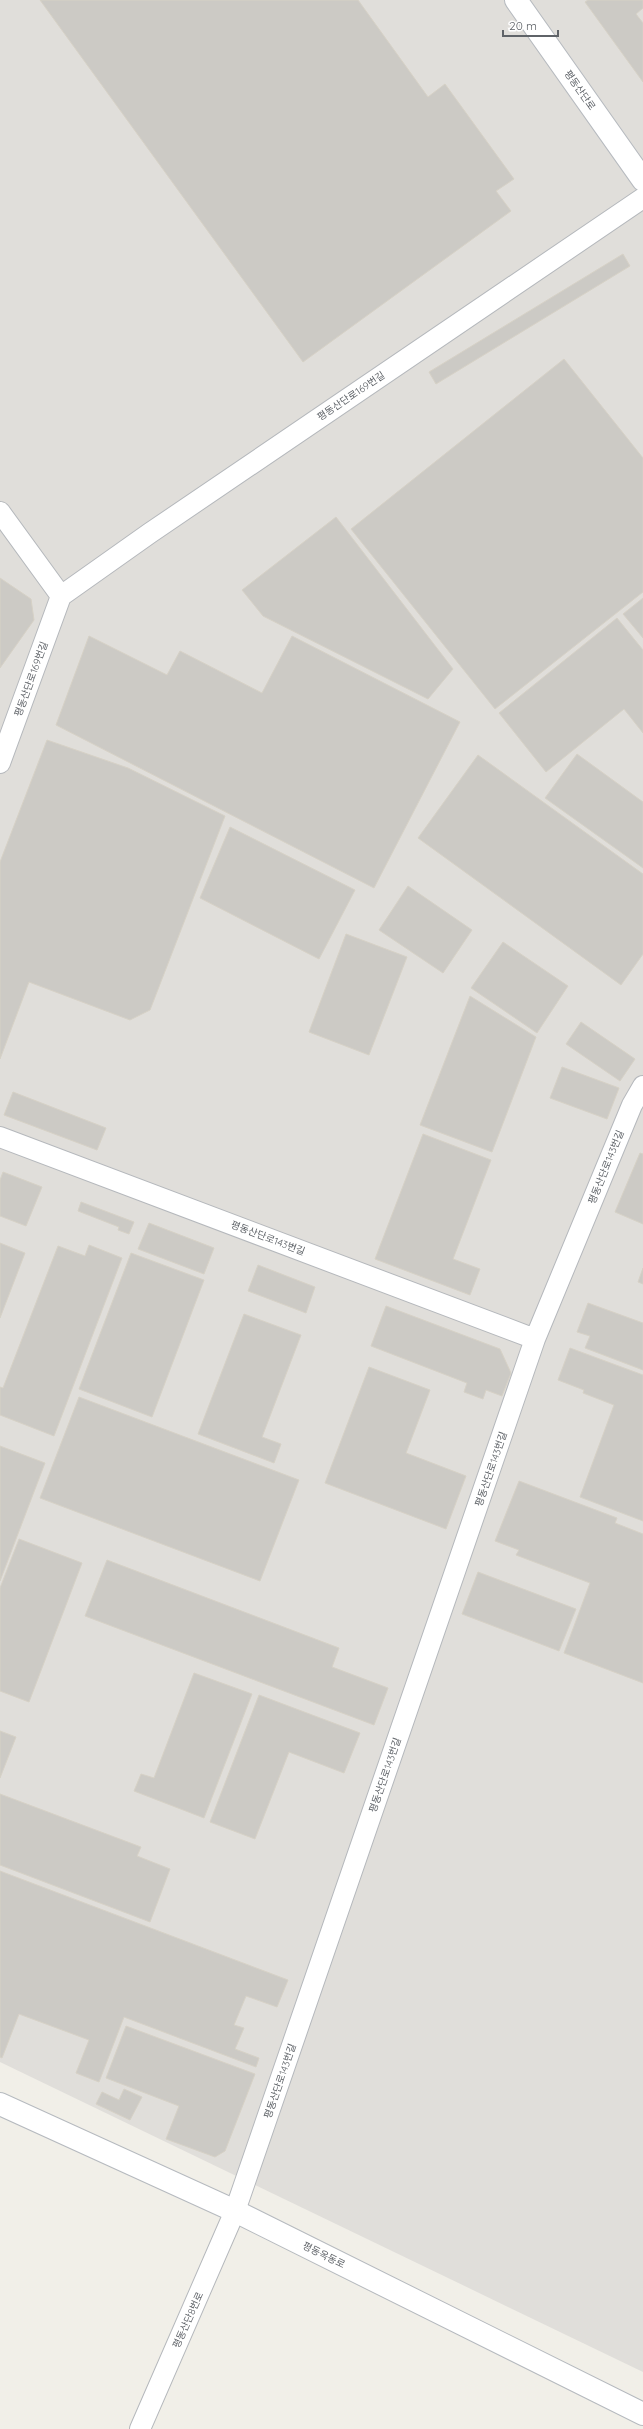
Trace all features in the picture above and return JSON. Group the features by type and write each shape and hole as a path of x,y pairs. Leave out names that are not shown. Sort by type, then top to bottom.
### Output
{"street":[{"name":"평동산단로","path":"516,0 643,180"},
{"name":"평동산단로169번길","path":"0,763 61,596 150,533 643,198"},
{"path":"0,512 61,596"},
{"name":"평동산단로143번길","path":"235,2211 535,1339 632,1104 643,1086"},
{"name":"평동산단로143번길","path":"0,1137 535,1339"},
{"name":"평동옥동로","path":"0,2104 235,2211 643,2414"},
{"name":"평동산단8번로","path":"140,2429 235,2211"}],"shaded area":[{"path":"0,0 643,0 643,2372 0,2062"}],"building":[{"path":"40,0 358,0 428,97 445,84 514,179 496,191 511,211 303,362"},
{"path":"588,0 643,0 643,8 636,14 643,23 643,82 585,2"},
{"path":"623,254 630,266 436,384 429,372"},
{"path":"564,359 643,458 643,592 495,709 351,529"},
{"path":"336,517 453,669 428,699 263,616 242,590"},
{"path":"0,578 31,599 34,620 0,668"},
{"path":"643,598 643,638 623,614"},
{"path":"617,618 643,650 643,733 624,709 546,772 499,713"},
{"path":"89,636 167,675 180,651 262,693 292,636 460,722 374,888 56,725"},
{"path":"47,740 128,768 225,816 150,1010 130,1020 29,982 0,1059 0,862"},
{"path":"577,754 643,802 643,868 545,798"},
{"path":"478,755 643,874 643,954 621,985 418,838"},
{"path":"230,827 355,890 319,959 200,898"},
{"path":"408,886 472,930 443,973 379,930"},
{"path":"346,934 407,957 369,1055 309,1032"},
{"path":"503,942 568,986 537,1033 471,988"},
{"path":"470,996 536,1037 492,1152 420,1125"},
{"path":"581,1022 635,1059 620,1081 566,1044"},
{"path":"562,1067 619,1088 607,1119 550,1098"},
{"path":"13,1092 106,1128 97,1150 4,1115"},
{"path":"423,1134 491,1160 453,1259 480,1269 470,1295 375,1259"},
{"path":"640,1153 643,1154 643,1224 615,1212"},
{"path":"3,1172 42,1187 26,1226 0,1216 0,1180"},
{"path":"81,1202 134,1222 129,1234 118,1230 119,1227 78,1211"},
{"path":"149,1223 214,1248 204,1274 138,1249"},
{"path":"0,1243 25,1253 0,1318"},
{"path":"89,1245 122,1258 54,1436 0,1415 0,1387 3,1388 58,1246 85,1256"},
{"path":"131,1253 204,1280 152,1417 79,1389"},
{"path":"258,1265 315,1287 306,1313 248,1291"},
{"path":"643,1268 643,1284 638,1282"},
{"path":"588,1303 643,1323 643,1370 585,1348 590,1336 577,1332"},
{"path":"386,1306 500,1349 511,1373 502,1396 486,1390 483,1399 464,1392 467,1383 371,1346"},
{"path":"244,1314 301,1335 262,1437 281,1444 274,1463 198,1434"},
{"path":"570,1348 643,1375 643,1521 580,1497 614,1405 583,1393 584,1390 558,1380"},
{"path":"369,1367 430,1390 406,1453 466,1476 446,1529 325,1483"},
{"path":"79,1397 299,1480 260,1581 40,1498"},
{"path":"0,1446 45,1463 0,1581"},
{"path":"519,1481 617,1518 615,1523 643,1534 643,1683 564,1653 590,1583 516,1555 519,1550 495,1541"},
{"path":"19,1539 82,1563 29,1702 0,1691 0,1588"},
{"path":"107,1560 339,1648 332,1667 388,1688 374,1725 85,1616"},
{"path":"478,1572 576,1609 559,1651 462,1614"},
{"path":"194,1673 252,1694 204,1818 134,1791 141,1774 154,1778"},
{"path":"259,1695 360,1733 344,1773 289,1752 255,1839 210,1822"},
{"path":"0,1731 16,1737 0,1778"},
{"path":"0,1794 141,1847 137,1856 170,1869 150,1922 0,1865"},
{"path":"0,1871 288,1980 277,2007 246,1996 234,2025 244,2028 235,2049 259,2058 256,2067 124,2017 99,2082 76,2073 89,2040 19,2014 2,2058 0,2057"},
{"path":"126,2026 255,2074 225,2151 215,2157 166,2139 179,2106 106,2078"},
{"path":"124,2089 142,2097 130,2120 96,2104 102,2092 119,2100"}]}
